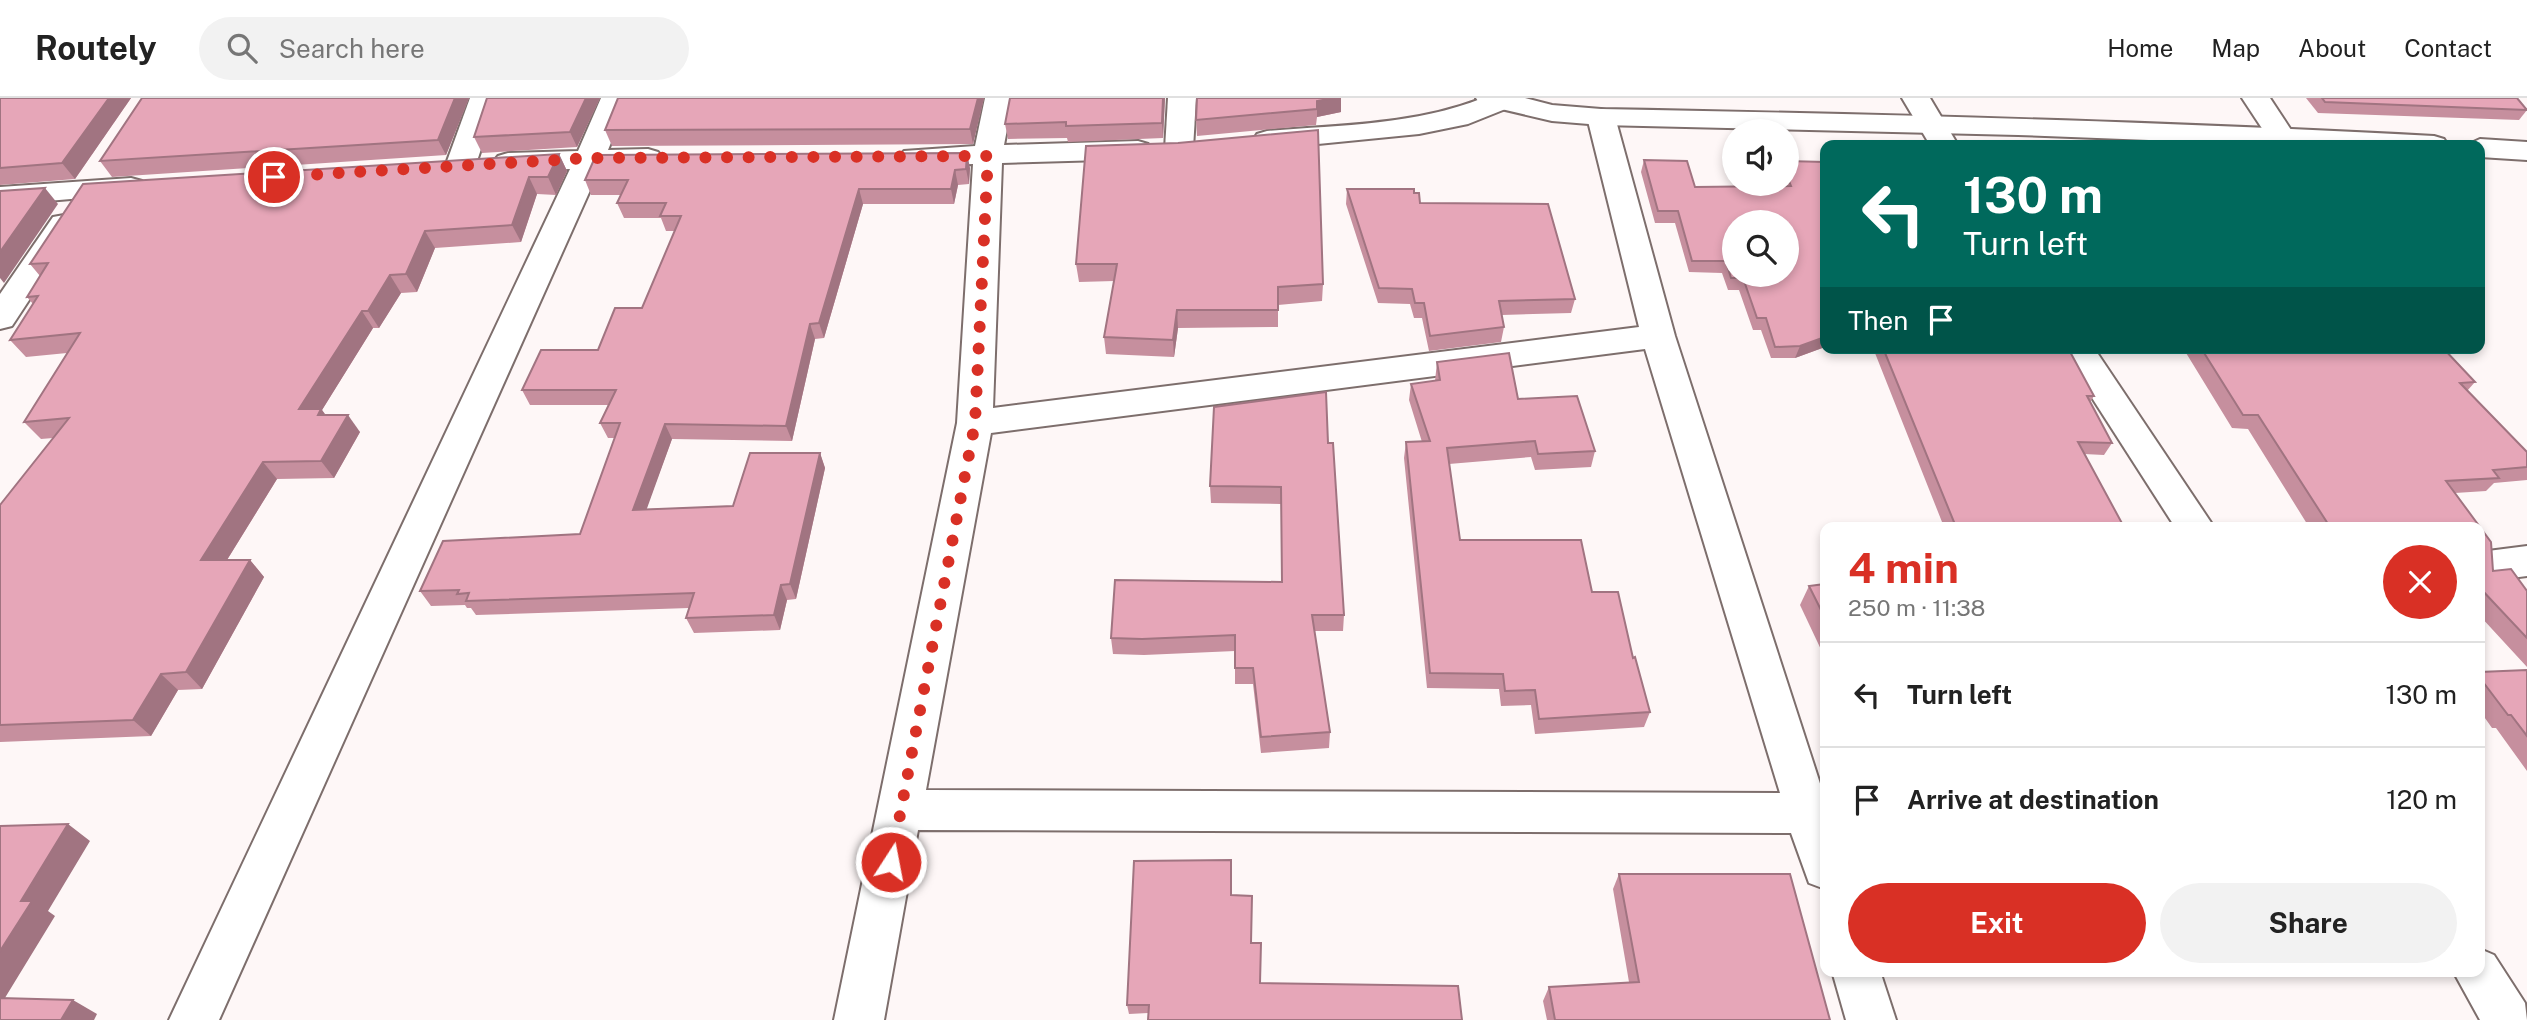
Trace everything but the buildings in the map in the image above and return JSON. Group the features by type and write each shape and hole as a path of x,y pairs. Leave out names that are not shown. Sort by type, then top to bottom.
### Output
{"street":[{"path":"484,98 448,165 590,158 673,158"},
{"path":"194,1020 590,158 615,98"},
{"path":"859,1020 975,423 988,156 999,98"},
{"path":"1182,98 1207,146"},
{"path":"1916,98 1937,136"},
{"path":"2256,98 2281,136"},
{"path":"892,157 988,156 1207,146 1419,126 1458,118 1494,100 1552,113 1601,117 1937,136 2281,136 2349,140"},
{"path":"1601,117 1658,336 1820,851"},
{"path":"2485,148 2527,151"},
{"path":"0,318 110,156"},
{"path":"0,196 157,185"},
{"path":"975,423 1658,336"},
{"path":"2081,354 2192,522"},
{"path":"2485,566 2527,561"},
{"path":"901,810 1809,813"},
{"path":"1858,977 1871,1020"},
{"path":"2481,977 2508,1020"}],"route":[{"path":"274,177 590,158 988,156 975,423 891,862"}]}
